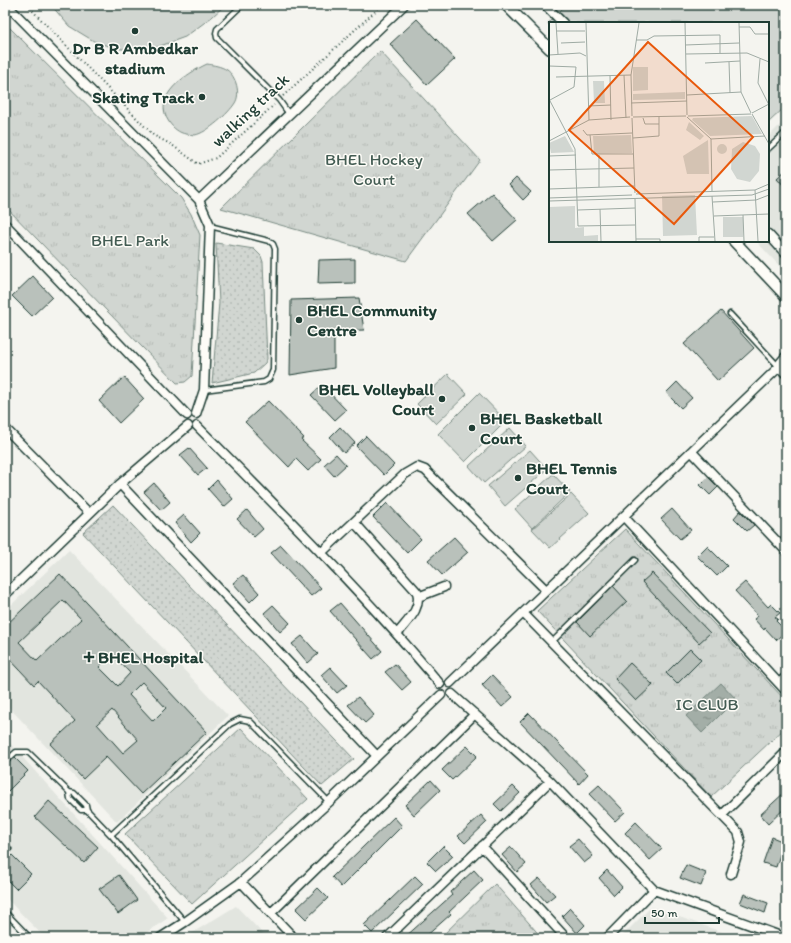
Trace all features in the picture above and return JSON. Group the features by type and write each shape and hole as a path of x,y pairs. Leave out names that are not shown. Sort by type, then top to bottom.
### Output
{"street":[{"path":"7,5 199,200 210,226 204,390 196,414"},
{"path":"199,200 404,5"},
{"path":"506,5 549,48"},
{"path":"545,5 562,22"},
{"path":"5,224 187,415"},
{"path":"769,235 786,254"},
{"path":"735,242 786,296"},
{"path":"786,356 780,363 786,374"},
{"path":"440,684 450,682 783,366"},
{"path":"187,415 191,413 196,414"},
{"path":"187,415 185,420 188,426 193,428 197,426 200,420 196,414"},
{"path":"5,594 120,484 188,426"},
{"path":"197,426 398,633 440,684"},
{"path":"5,428 89,514"},
{"path":"692,452 786,551"},
{"path":"321,553 405,474 417,467 425,470 546,590"},
{"path":"120,484 377,756"},
{"path":"624,517 786,691"},
{"path":"354,522 413,587 418,597 419,603 416,610 398,633"},
{"path":"418,597 444,587"},
{"path":"523,613 738,832 741,842 731,874"},
{"path":"779,683 786,677"},
{"path":"441,695 448,697 452,694 454,689 450,682"},
{"path":"440,684 438,688 441,695"},
{"path":"452,694 550,781 654,890 786,938"},
{"path":"163,937 241,882 329,802 441,695"},
{"path":"271,913 476,714"},
{"path":"722,815 786,752"},
{"path":"387,938 550,781"},
{"path":"482,846 566,938"},
{"path":"241,882 294,938"},
{"path":"607,938 654,890"}],"lane":[{"path":"242,5 217,29 217,38 279,100 290,114"},
{"path":"769,148 786,132"},
{"path":"204,390 264,382 269,379 273,370 275,249 273,244 269,241 210,226"},
{"path":"730,314 783,366"},
{"path":"552,643 635,560"},
{"path":"111,835 230,724 240,719 250,721 329,802"},
{"path":"5,762 16,752 28,752 69,792 74,793 86,805 87,810 111,835 185,922"},
{"path":"69,792 70,799 81,810 87,810"},
{"path":"5,845 9,849"},
{"path":"5,912 30,938"}],"path":[{"name":"walking track","path":"27,5 153,135 172,145 198,164 216,158 382,5"}],"shaded area":[{"path":"786,119 786,273 757,242 769,242 769,136"},
{"name":"BHEL Hospital","path":"69,550 228,716 117,822 5,703 5,611"},
{"path":"5,738 168,918 139,938 45,938 5,897"},
{"path":"236,906 267,938 184,938"},
{"path":"651,907 739,938 620,938"}],"green space":[{"name":"Dr B R Ambedkar stadium","path":"51,5 225,5 212,17 185,37 152,49 121,49 97,43 69,26"},
{"path":"566,5 786,5 786,106 769,122 769,22 549,22"},
{"name":"BHEL Park","path":"5,23 181,198 191,214 200,235 192,376 185,382 177,383 5,206"},
{"name":"BHEL Hockey Court","path":"380,51 480,160 406,261 221,208"},
{"name":"Skating Track","path":"207,64 227,70 233,76 237,85 237,99 223,117 205,131 195,135 181,133 169,122 165,112 164,103 173,87 181,80"},
{"path":"216,243 254,249 261,256 263,262 267,359 265,363 254,373 212,383 219,303"},
{"name":"BHEL Volleyball Court","path":"448,374 467,394 436,424 417,404"},
{"name":"BHEL Basketball Court","path":"479,393 506,421 465,462 438,434"},
{"name":"BHEL Tennis Court","path":"510,428 526,446 484,483 469,466"},
{"name":"BHEL Tennis Court","path":"530,450 547,469 505,506 488,486"},
{"name":"BHEL Tennis Court","path":"553,474 570,492 532,528 515,509"},
{"name":"BHEL Tennis Court","path":"571,494 589,513 550,548 532,529"},
{"path":"113,505 354,759 322,786 83,533"},
{"name":"IC CLUB","path":"625,529 786,701 786,727 711,797 537,611"},
{"path":"241,728 308,799 192,904 125,834"},
{"path":"495,884 542,938 440,938"}],"water":[{"path":"721,683 736,699 702,733 686,716"}],"building":[{"path":"417,19 455,59 427,85 390,44"},
{"path":"786,170 786,188 777,178"},
{"path":"516,178 531,192 523,200 509,185"},
{"path":"492,193 517,220 493,241 468,214"},
{"path":"355,259 355,283 318,284 319,260"},
{"path":"33,276 52,297 32,316 12,296"},
{"path":"359,298 364,330 334,331 334,368 290,375 291,300"},
{"path":"721,311 754,348 718,381 684,344"},
{"path":"124,377 144,399 119,423 99,401"},
{"path":"677,382 692,398 681,408 666,393"},
{"path":"322,385 346,410 335,420 311,395"},
{"path":"268,401 304,438 301,440 321,459 308,471 296,459 289,467 245,422"},
{"path":"340,427 355,443 344,453 330,437"},
{"path":"366,436 394,465 384,475 356,446"},
{"path":"189,448 207,468 198,475 180,455"},
{"path":"336,454 346,465 334,476 324,465"},
{"path":"708,477 718,487 710,495 700,485"},
{"path":"217,480 233,499 224,507 208,489"},
{"path":"154,483 170,502 161,510 144,492"},
{"path":"387,503 421,539 407,553 373,517"},
{"path":"672,509 691,530 680,539 661,519"},
{"path":"247,510 263,529 254,537 237,519"},
{"path":"740,511 754,525 747,531 734,518"},
{"path":"184,515 200,533 191,542 175,523"},
{"path":"454,537 468,552 442,575 428,560"},
{"path":"281,545 321,588 311,596 271,553"},
{"path":"707,546 727,566 717,576 697,556"},
{"path":"652,573 710,633 699,643 642,582"},
{"path":"60,574 207,732 141,794 106,757 83,779 50,744 75,721 38,681 34,685 5,654 5,626","holes":["63,600 81,619 37,661 19,642","112,654 130,673 118,686 99,667","142,682 166,708 153,721 129,695","112,710 138,740 123,753 97,724"]},
{"path":"243,575 259,593 250,602 233,583"},
{"path":"745,582 768,607 771,604 780,613 775,617 778,619 776,621 786,631 776,640 754,619 758,616 735,591"},
{"path":"613,586 627,601 590,636 577,622"},
{"path":"340,603 382,651 373,659 330,611"},
{"path":"273,605 290,623 280,632 264,613"},
{"path":"302,636 318,654 308,663 292,644"},
{"path":"690,649 701,660 677,684 666,673"},
{"path":"630,663 653,685 636,701 615,679"},
{"path":"395,664 411,682 402,690 385,672"},
{"path":"330,667 347,685 337,693 321,675"},
{"path":"492,675 513,697 502,707 482,685"},
{"path":"358,697 374,715 365,723 348,705"},
{"path":"529,713 588,774 579,784 520,722"},
{"path":"467,746 477,756 452,780 442,770"},
{"path":"15,758 28,771 5,794 5,765"},
{"path":"431,780 440,790 414,815 405,805"},
{"path":"599,785 625,812 615,821 589,794"},
{"path":"513,786 520,793 501,811 494,804"},
{"path":"786,791 786,807 768,824 760,815"},
{"path":"49,801 98,847 84,863 35,817"},
{"path":"481,815 487,822 465,843 458,836"},
{"path":"394,817 402,826 341,887 332,877"},
{"path":"636,822 662,849 650,860 625,833"},
{"path":"772,837 784,842 776,867 763,863"},
{"path":"578,839 593,856 584,863 569,846"},
{"path":"443,846 453,856 436,871 427,862"},
{"path":"511,847 526,864 517,872 502,855"},
{"path":"12,855 31,874 16,889 5,878 5,861"},
{"path":"686,865 706,873 701,886 680,878"},
{"path":"474,870 483,880 449,912 451,914 424,938 404,938 452,895 450,892"},
{"path":"607,870 622,887 614,895 599,878"},
{"path":"119,875 137,900 118,914 99,889"},
{"path":"415,876 423,884 372,933 364,925"},
{"path":"539,878 555,895 546,902 531,885"},
{"path":"318,888 328,898 306,919 296,909"},
{"path":"744,894 768,903 765,913 740,903"},
{"path":"570,908 585,925 577,933 562,916"}],"place":[{"name":"Dr B R Ambedkar stadium","path":"135,31"},
{"name":"Skating Track","path":"202,97"},
{"name":"BHEL Community Centre","path":"299,320"},
{"name":"BHEL Volleyball Court","path":"442,399"},
{"name":"BHEL Basketball Court","path":"472,428"},
{"name":"BHEL Tennis Court","path":"518,478"},
{"name":"BHEL Hospital","path":"89,657"}]}
